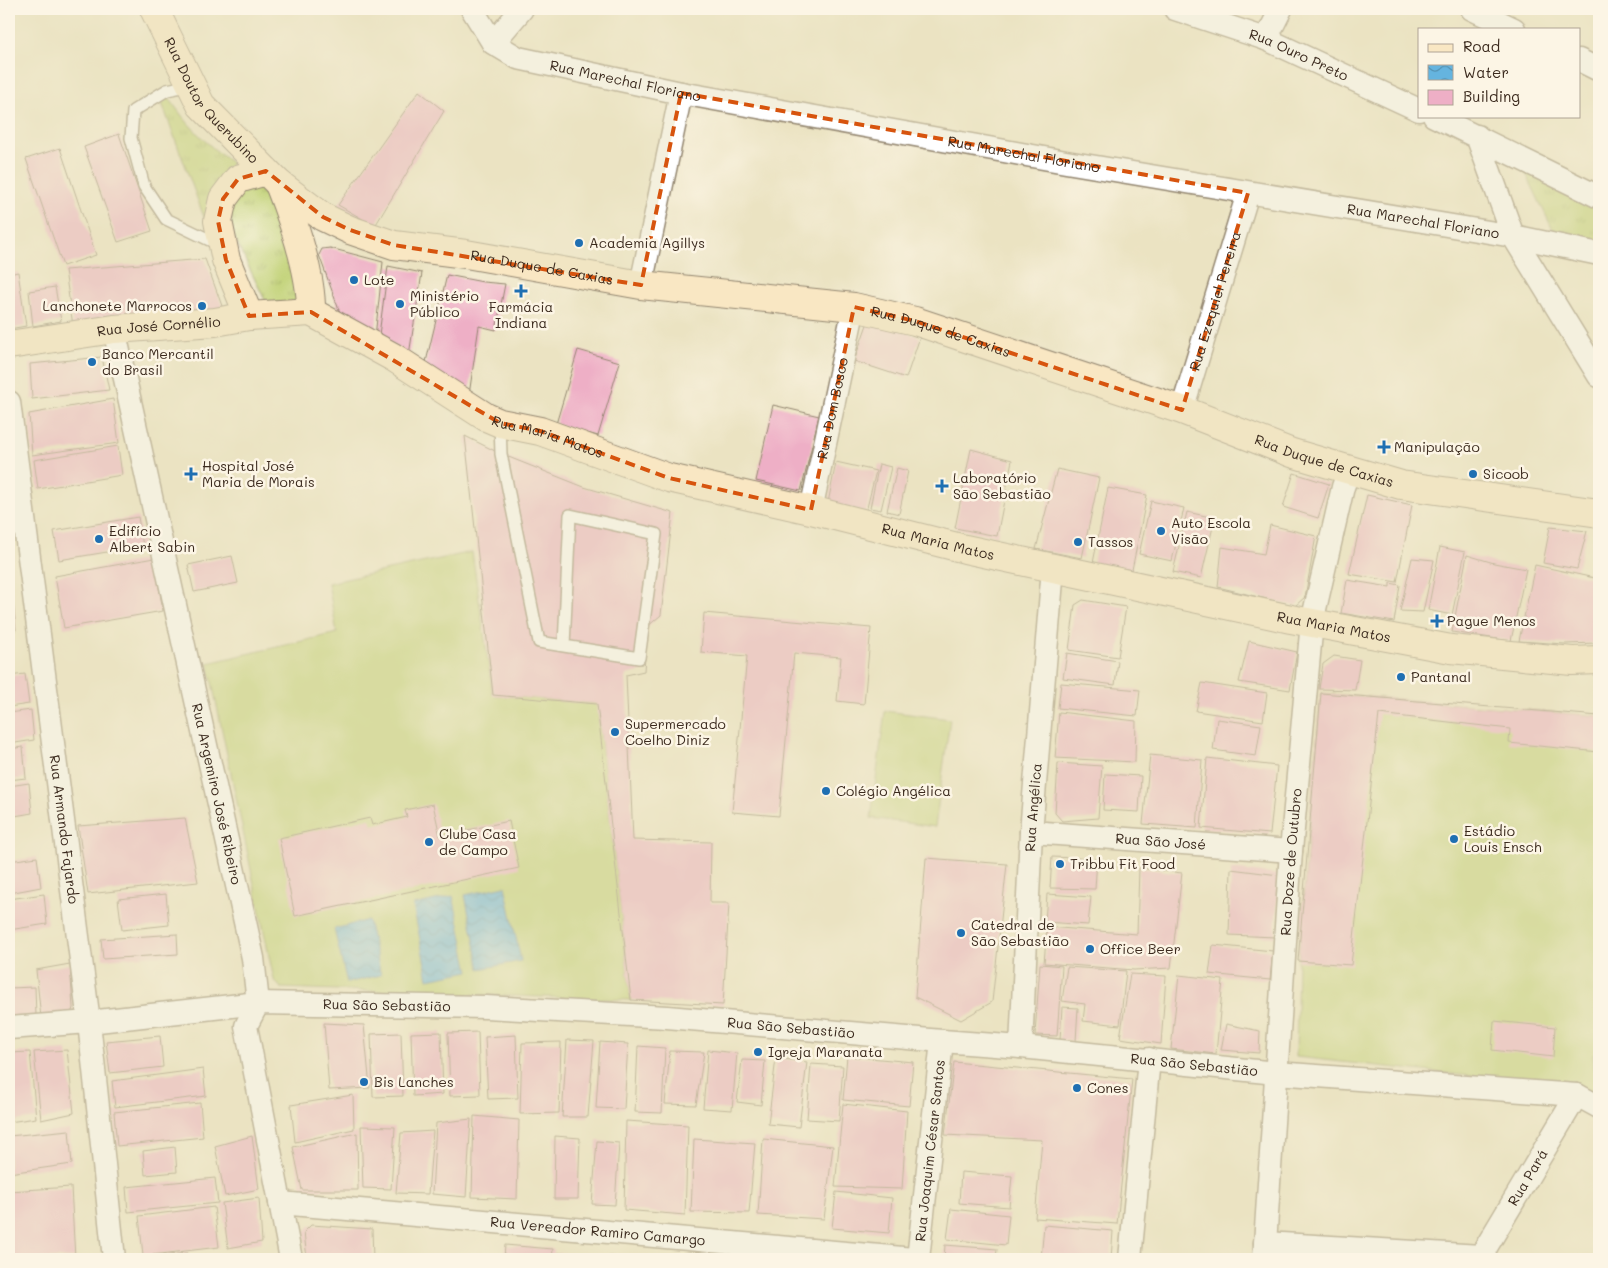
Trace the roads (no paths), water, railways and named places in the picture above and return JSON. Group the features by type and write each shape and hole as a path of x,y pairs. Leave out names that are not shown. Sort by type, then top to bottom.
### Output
{"main road":[{"name":"Rua Doutor Querubino","path":"154,9 201,105 273,178"},
{"path":"249,316 226,260 218,221 223,199 238,179 273,178 292,218 311,294 311,312"},
{"name":"Rua Duque de Caxias","path":"273,178 323,217 350,230 394,244 466,254 641,285 854,307 915,321 1182,410 1292,452 1401,485 1599,513"},
{"name":"Rua José Cornélio","path":"9,345 114,329 215,322 249,316 311,312"},
{"name":"Rua Maria Matos","path":"311,312 392,357 486,417 500,423 540,431 670,478 811,510 965,550 1291,619 1451,648 1572,660 1599,660"}],"street":[{"name":"Rua Marechal Floriano","path":"472,9 493,43 518,58 681,92 1248,193 1513,236 1599,254"},
{"path":"493,43 522,9"},
{"name":"Rua Ouro Preto","path":"1175,9 1266,38 1418,110"},
{"path":"1266,38 1281,9"},
{"path":"1472,9 1512,28"},
{"path":"1580,60 1599,70"},
{"path":"641,285 681,92"},
{"path":"1438,118 1599,197"},
{"path":"1477,136 1513,236 1599,376"},
{"name":"Rua Ezequiel Pereira","path":"1182,410 1248,193"},
{"name":"Rua Dom Bosco","path":"811,510 854,307"},
{"name":"Rua Argemiro José Ribeiro","path":"114,329 253,958 258,1003"},
{"name":"Rua Armando Fajardo","path":"9,402 89,1022 114,1259"},
{"name":"Rua Doze de Outubro","path":"1264,1251 1291,851 1312,622 1343,487 1349,470"},
{"name":"Rua Angélica","path":"1021,1047 1031,832 1053,568"},
{"name":"Rua São José","path":"1031,832 1291,851"},
{"path":"258,1003 246,1026 291,1259"},
{"name":"Rua São Sebastião","path":"9,1028 89,1022 258,1003 486,1007 667,1017 942,1042 1021,1047 1276,1073 1576,1095 1599,1107"},
{"name":"Rua Joaquim César Santos","path":"916,1259 942,1042"},
{"path":"1130,1259 1149,1060"},
{"name":"Rua Pará","path":"1482,1258 1576,1095"},
{"name":"Rua Vereador Ramiro Camargo","path":"280,1203 916,1259"},
{"path":"1264,1251 1482,1258"}],"lane":[{"path":"191,84 167,90 133,110 131,138 144,186 166,219 223,247"},
{"path":"500,423 501,454 539,642 564,646 639,658 656,534 570,515 564,646"}],"water":[{"path":"505,886 521,961 480,969 465,895"},
{"path":"453,896 469,971 428,979 413,905"},
{"path":"368,920 381,975 347,983 334,929"}],"place":[{"name":"Academia Agillys","path":"579,243"},
{"name":"Lote","path":"354,280"},
{"name":"Farmácia Indiana","path":"521,291"},
{"name":"Ministério Público","path":"400,304"},
{"name":"Lanchonete Marrocos","path":"202,306"},
{"name":"Banco Mercantil do Brasil","path":"92,362"},
{"name":"Manipulação","path":"1384,447"},
{"name":"Hospital José Maria de Morais","path":"191,474"},
{"name":"Sicoob","path":"1473,474"},
{"name":"Laboratório São Sebastião","path":"942,486"},
{"name":"Auto Escola Visão","path":"1161,531"},
{"name":"Edifício Albert Sabin","path":"99,539"},
{"name":"Tassos","path":"1078,542"},
{"name":"Pague Menos","path":"1437,621"},
{"name":"Pantanal","path":"1401,677"},
{"name":"Supermercado Coelho Diniz","path":"615,732"},
{"name":"Colégio Angélica","path":"826,791"},
{"name":"Estádio Louis Ensch","path":"1454,839"},
{"name":"Clube Casa de Campo","path":"429,842"},
{"name":"Tribbu Fit Food","path":"1060,864"},
{"name":"Catedral de São Sebastião","path":"961,933"},
{"name":"Office Beer","path":"1090,949"},
{"name":"Igreja Maranata","path":"758,1052"},
{"name":"Bis Lanches","path":"364,1082"},
{"name":"Cones","path":"1077,1088"}]}
